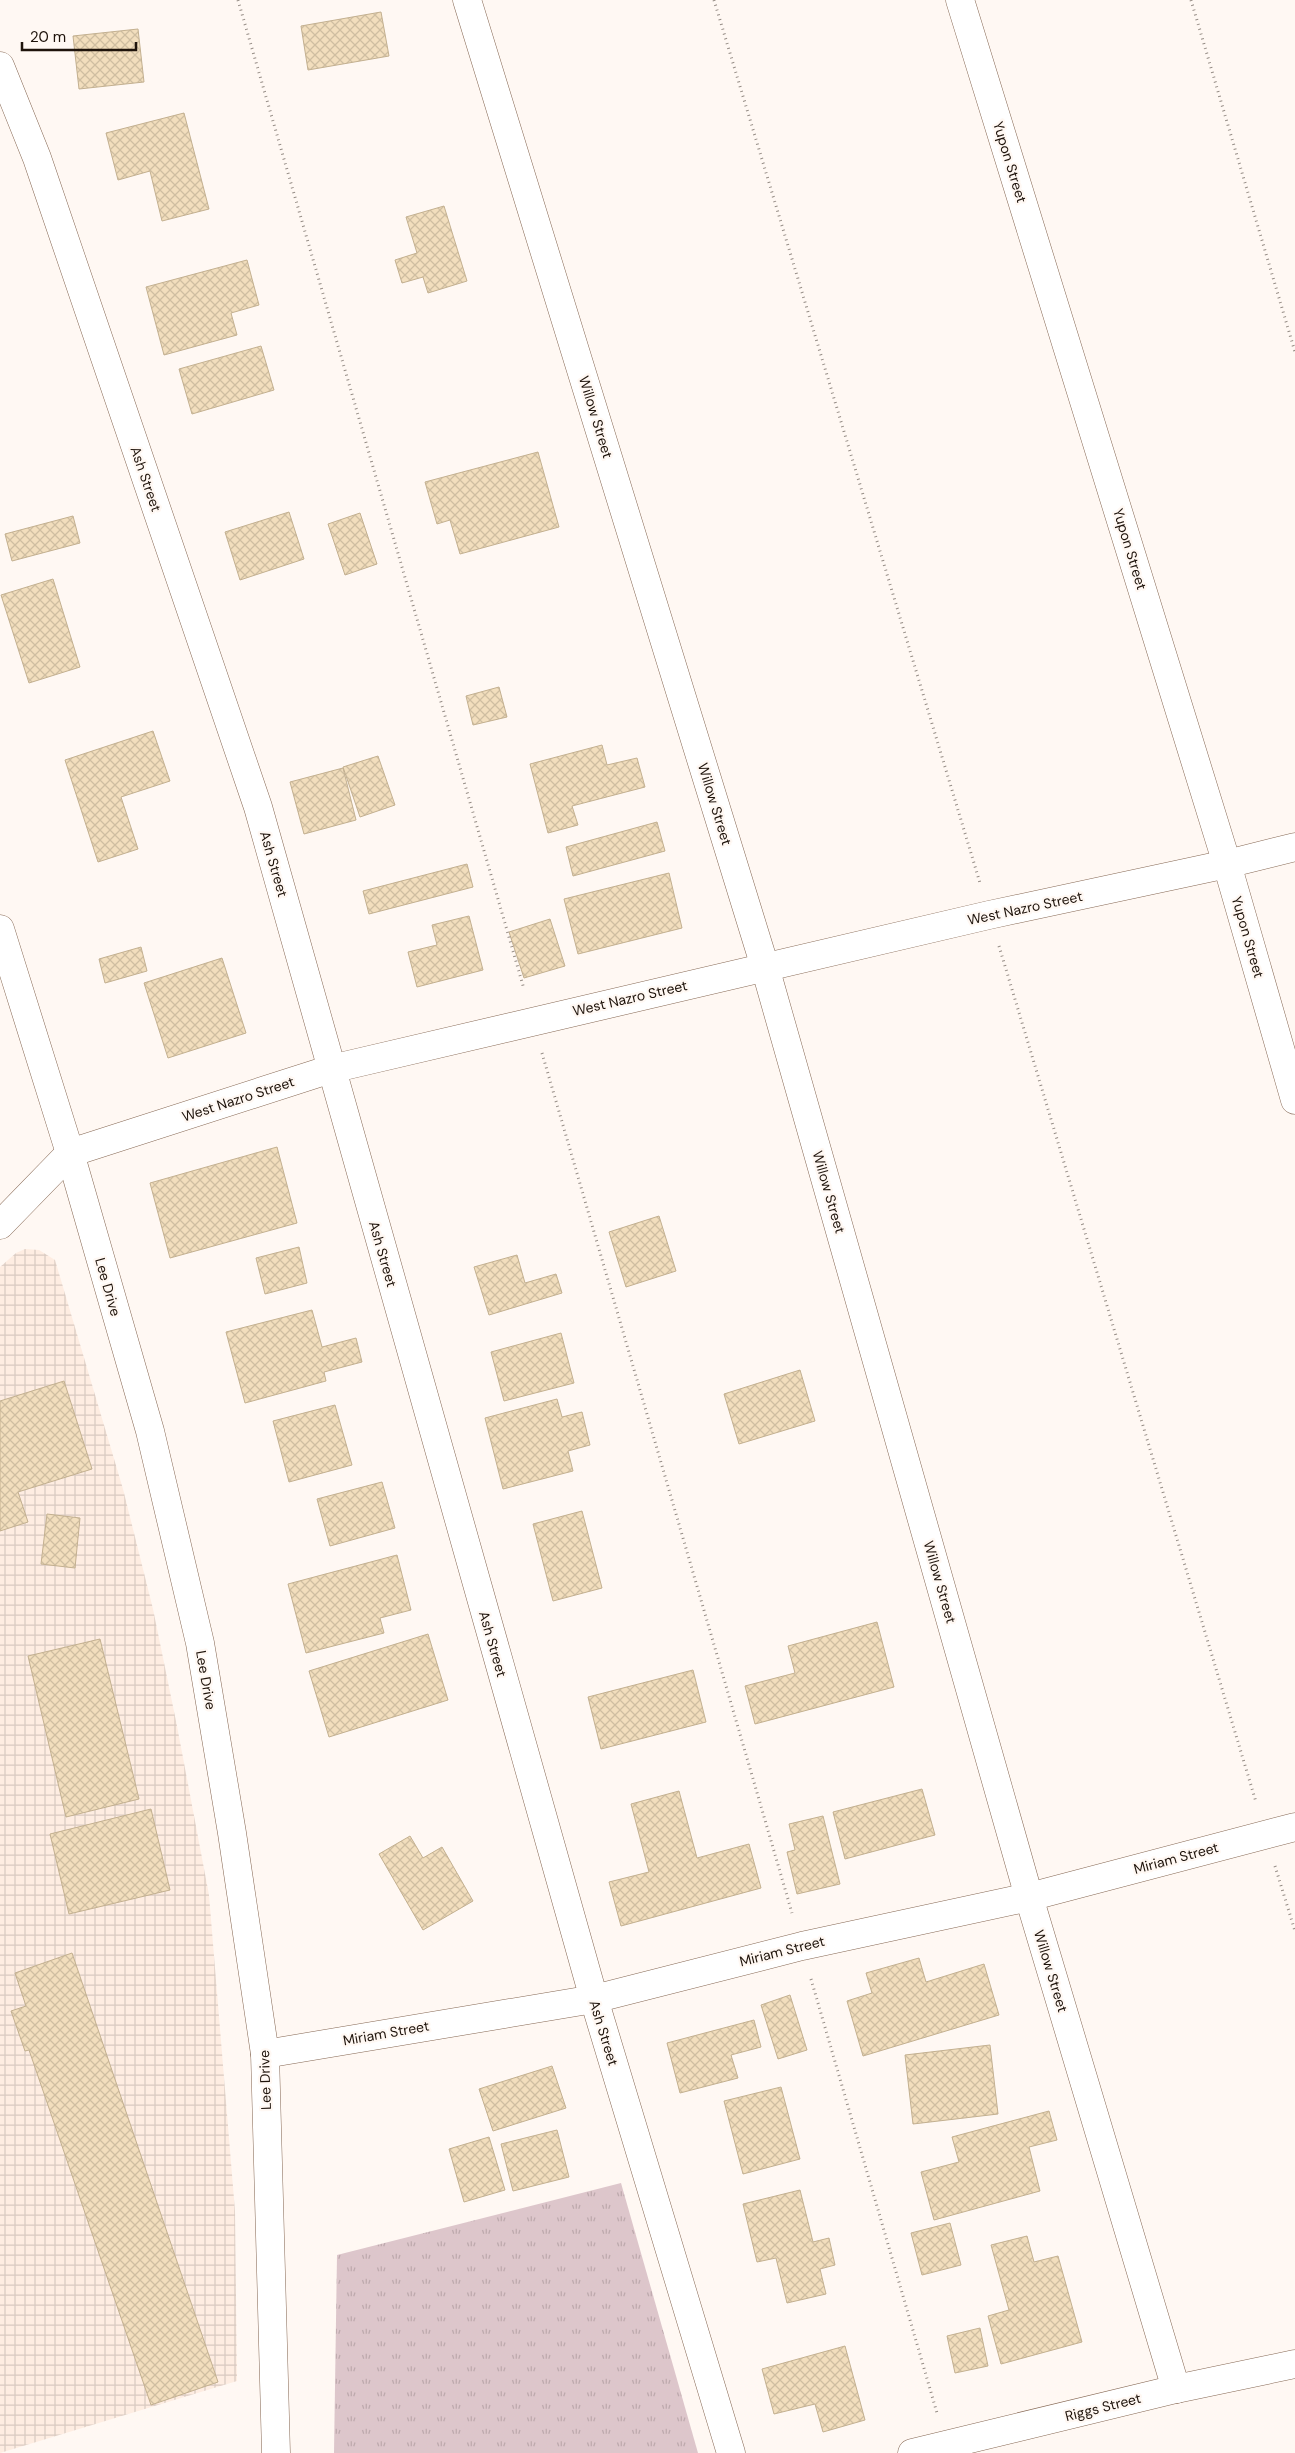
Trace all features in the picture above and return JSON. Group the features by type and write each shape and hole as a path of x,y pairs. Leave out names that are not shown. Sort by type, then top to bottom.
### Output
{"street":[{"name":"Willow Street","path":"467,0 766,967 1029,1897 1176,2389"},
{"name":"Yupon Street","path":"960,0 1227,864 1295,1100"},
{"name":"Ash Street","path":"0,66 37,158 258,807 594,1998 731,2453"},
{"name":"West Nazro Street","path":"0,1225 70,1152 331,1069 989,915 1227,864 1295,847"},
{"name":"Lee Drive","path":"0,930 70,1152 150,1431 200,1643 232,1833 265,2054 276,2453"},
{"name":"Miriam Street","path":"265,2054 594,1998 802,1946 1029,1897 1295,1827"},
{"name":"Riggs Street","path":"912,2453 1176,2389 1295,2364"}],"path":[{"path":"238,0 946,2444"},
{"path":"714,0 1295,1931"},
{"path":"1191,0 1295,352"}],"shaded area":[{"path":"25,1249 39,1250 55,1260 123,1489 153,1609 209,1895 235,2211 237,2381 0,2453 0,1267 16,1253"}],"green space":[{"path":"621,2183 698,2453 334,2453 337,2255"}],"building":[{"path":"381,12 389,56 308,70 301,26"},
{"path":"138,29 144,82 79,89 73,36"},
{"path":"184,113 209,209 162,221 150,171 118,180 106,133"},
{"path":"444,206 467,281 428,293 423,277 402,283 395,260 417,253 406,217"},
{"path":"247,260 259,305 231,313 237,335 164,355 146,287"},
{"path":"261,346 274,390 192,414 179,369"},
{"path":"538,452 559,527 460,554 450,520 437,524 425,482"},
{"path":"289,512 304,559 240,580 225,532"},
{"path":"360,513 377,564 345,575 328,524"},
{"path":"73,516 80,543 12,561 5,534"},
{"path":"53,579 80,667 29,683 1,595"},
{"path":"499,687 507,717 473,725 466,696"},
{"path":"153,731 170,781 121,797 138,849 98,862 65,760"},
{"path":"602,745 607,765 637,758 645,787 572,806 578,825 548,833 530,764"},
{"path":"378,756 395,805 360,817 343,767"},
{"path":"343,768 356,820 304,834 290,782"},
{"path":"657,822 665,851 573,876 566,847"},
{"path":"467,864 473,887 369,914 363,891"},
{"path":"669,873 682,928 578,954 564,899"},
{"path":"469,916 483,970 417,987 408,952 437,945 432,925"},
{"path":"550,919 565,966 524,978 509,932"},
{"path":"141,947 147,971 105,983 99,959"},
{"path":"222,958 246,1033 168,1058 144,983"},
{"path":"277,1147 297,1223 170,1258 150,1183"},
{"path":"659,1216 676,1271 626,1287 609,1232"},
{"path":"299,1247 307,1283 265,1294 256,1258"},
{"path":"517,1255 525,1283 556,1274 562,1293 489,1315 474,1267"},
{"path":"312,1310 322,1347 356,1338 362,1362 324,1372 326,1381 245,1403 226,1332"},
{"path":"561,1333 574,1383 504,1401 491,1352"},
{"path":"800,1370 815,1421 739,1444 724,1394"},
{"path":"64,1381 92,1469 18,1492 28,1522 0,1531 0,1401"},
{"path":"557,1399 562,1417 582,1412 590,1445 568,1451 573,1471 503,1489 485,1418"},
{"path":"335,1405 352,1465 289,1482 273,1421"},
{"path":"382,1482 395,1528 330,1546 317,1499"},
{"path":"582,1511 602,1588 553,1601 533,1524"},
{"path":"47,1514 80,1518 75,1568 41,1564"},
{"path":"397,1555 411,1610 380,1618 384,1633 306,1653 288,1584"},
{"path":"877,1622 894,1687 755,1724 745,1686 795,1673 788,1646"},
{"path":"428,1634 448,1700 329,1737 309,1671"},
{"path":"100,1639 139,1799 66,1817 28,1656"},
{"path":"693,1670 706,1722 601,1749 588,1697"},
{"path":"922,1789 935,1835 845,1859 833,1812"},
{"path":"679,1791 697,1858 749,1844 761,1888 621,1926 609,1882 649,1872 631,1804"},
{"path":"151,1809 170,1890 69,1914 50,1834"},
{"path":"823,1816 840,1884 797,1894 787,1852 795,1850 789,1824"},
{"path":"410,1836 423,1858 442,1847 473,1901 423,1930 379,1854"},
{"path":"72,1953 218,2382 151,2405 29,2050 25,2051 11,2011 26,2006 15,1973"},
{"path":"919,1958 926,1982 984,1964 999,2015 863,2056 847,2001 872,1993 866,1973"},
{"path":"790,1995 807,2050 778,2059 761,2005"},
{"path":"754,2020 761,2047 731,2055 738,2078 680,2093 667,2043"},
{"path":"990,2045 998,2114 913,2124 905,2055"},
{"path":"552,2066 566,2108 493,2131 479,2089"},
{"path":"781,2087 800,2159 743,2174 724,2101"},
{"path":"1049,2111 1057,2140 1029,2147 1040,2191 934,2220 921,2172 959,2162 952,2137"},
{"path":"557,2130 569,2177 513,2191 501,2144"},
{"path":"489,2137 505,2190 464,2202 449,2149"},
{"path":"800,2190 813,2242 829,2238 835,2265 820,2269 826,2294 787,2303 776,2258 757,2262 743,2204"},
{"path":"950,2223 961,2265 922,2275 911,2233"},
{"path":"1027,2236 1034,2262 1058,2256 1082,2342 1001,2364 988,2316 1009,2310 991,2245"},
{"path":"980,2328 988,2366 955,2373 947,2336"},
{"path":"845,2346 865,2420 823,2432 815,2404 774,2414 762,2369"}]}
